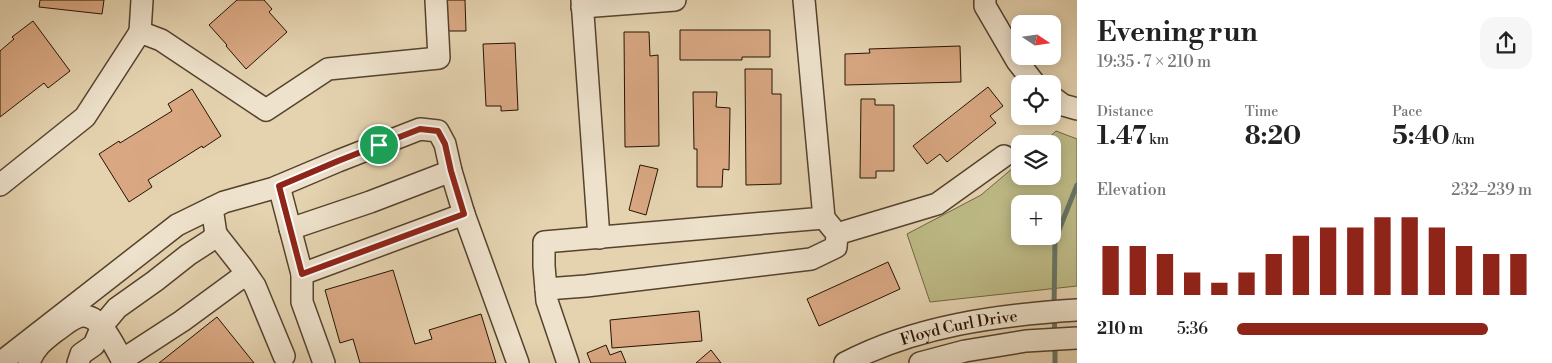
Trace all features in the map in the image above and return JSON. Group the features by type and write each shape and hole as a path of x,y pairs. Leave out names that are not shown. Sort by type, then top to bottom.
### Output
{"street":[{"path":"0,185 86,117 140,32 142,0"},
{"path":"140,32 160,40 266,110 328,69 439,58 436,0"},
{"path":"599,238 582,4 675,0"},
{"path":"546,288 586,286 811,259 836,247 837,234 824,218 804,0"},
{"path":"985,0 985,6 1017,61 1028,75"},
{"path":"1061,103 1077,109"},
{"path":"0,363 177,225 224,202 279,186 420,129 438,131 445,144 464,214 518,363"},
{"path":"837,234 937,204 1004,156"},
{"path":"290,228 370,202 451,171"},
{"path":"279,186 302,274 302,302 324,363"},
{"path":"212,208 216,234 255,286 284,356"},
{"path":"302,274 464,214"},
{"path":"568,363 547,301 544,242 824,218"},
{"path":"78,363 81,354 94,345 102,326 117,308 211,240 216,234"},
{"path":"30,363 33,353 40,343 74,318 83,316 93,318 102,326 123,362 246,274"},
{"name":"Floyd Curl Drive","path":"845,363 867,351 909,337 960,324 1024,313 1077,310"},
{"name":"Floyd Curl Drive","path":"920,363 966,351 1026,341 1077,338"}],"shaded area":[{"path":"1056,131 1077,139 1077,286 930,302 907,234 981,195 1011,170 1011,185 1061,185 1061,135 1052,135"}],"building":[{"path":"40,0 104,0 102,14 39,7"},
{"path":"237,0 264,0 272,9 269,12 287,32 246,69 209,25"},
{"path":"447,0 465,0 466,31 448,31"},
{"path":"33,21 70,71 48,88 44,83 0,117 0,51 14,39 12,37"},
{"path":"680,30 770,30 770,57 742,57 742,60 680,60"},
{"path":"624,32 649,32 650,56 658,55 659,146 625,147"},
{"path":"515,43 518,110 501,111 501,106 486,106 483,44"},
{"path":"960,46 961,82 845,85 845,54 870,53 869,49"},
{"path":"745,69 772,69 772,94 781,94 781,184 746,185"},
{"path":"988,87 1003,106 990,116 996,123 947,162 940,154 927,164 913,146"},
{"path":"192,89 221,136 148,180 152,187 129,202 99,154 172,111 168,104"},
{"path":"693,92 717,92 716,107 730,108 729,170 723,169 722,187 697,187 697,149 694,149"},
{"path":"861,99 875,99 875,105 894,105 894,171 876,171 876,178 860,178"},
{"path":"640,165 658,169 646,215 629,210"},
{"path":"888,262 900,289 819,326 807,299"},
{"path":"393,270 415,344 432,339 429,330 481,314 496,363 360,363 353,339 340,343 325,290"},
{"path":"699,311 702,341 612,348 610,320"},
{"path":"217,317 254,363 159,363"},
{"path":"606,345 610,355 621,351 626,363 591,363 587,353"},
{"path":"711,350 721,363 696,363"}],"waterway":[{"path":"1054,308 1055,240 1077,185"},
{"path":"1054,316 1055,335"},
{"path":"1055,344 1055,363"}],"route":[{"path":"420,129 438,131 445,144 464,214 302,274 279,186 379,145 420,129"}]}
